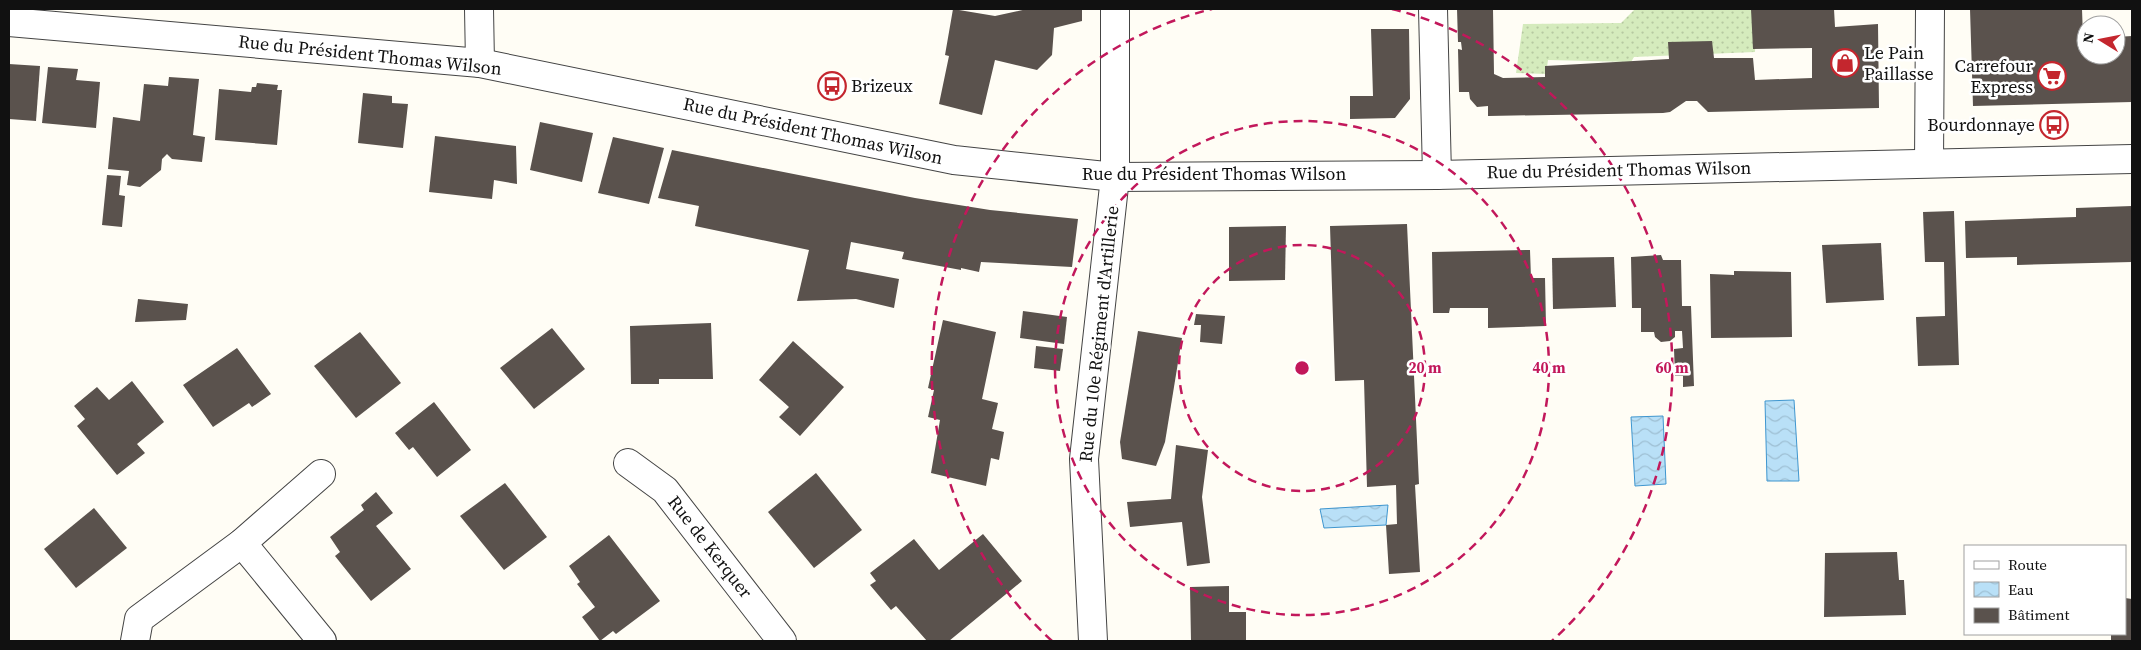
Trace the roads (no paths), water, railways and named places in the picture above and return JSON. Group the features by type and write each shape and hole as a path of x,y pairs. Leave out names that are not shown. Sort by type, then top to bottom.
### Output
{"street":[{"path":"479,9 480,63"},
{"name":"Rue du 10e Régiment d'Artillerie","path":"1093,641 1084,459 1115,177 1115,9"},
{"path":"1433,9 1437,175"},
{"path":"1929,163 1930,9"},
{"name":"Rue du Président Thomas Wilson","path":"9,22 480,63 954,160 1115,177 1437,175 2132,158"},
{"name":"Rue de Kerquer","path":"628,463 665,490 782,641"},
{"path":"135,641 138,619 242,543 321,474"},
{"path":"242,543 322,641"}],"water":[{"path":"1794,400 1799,481 1767,481 1765,401"},
{"path":"1663,416 1666,484 1635,486 1631,417"},
{"path":"1388,505 1386,525 1324,528 1320,509"}],"place":[{"name":"Le Pain Paillasse","path":"1845,63"},
{"name":"Carrefour Express","path":"2052,76"},
{"name":"Brizeux","path":"832,86"},
{"name":"Bourdonnaye","path":"2054,125"}]}
